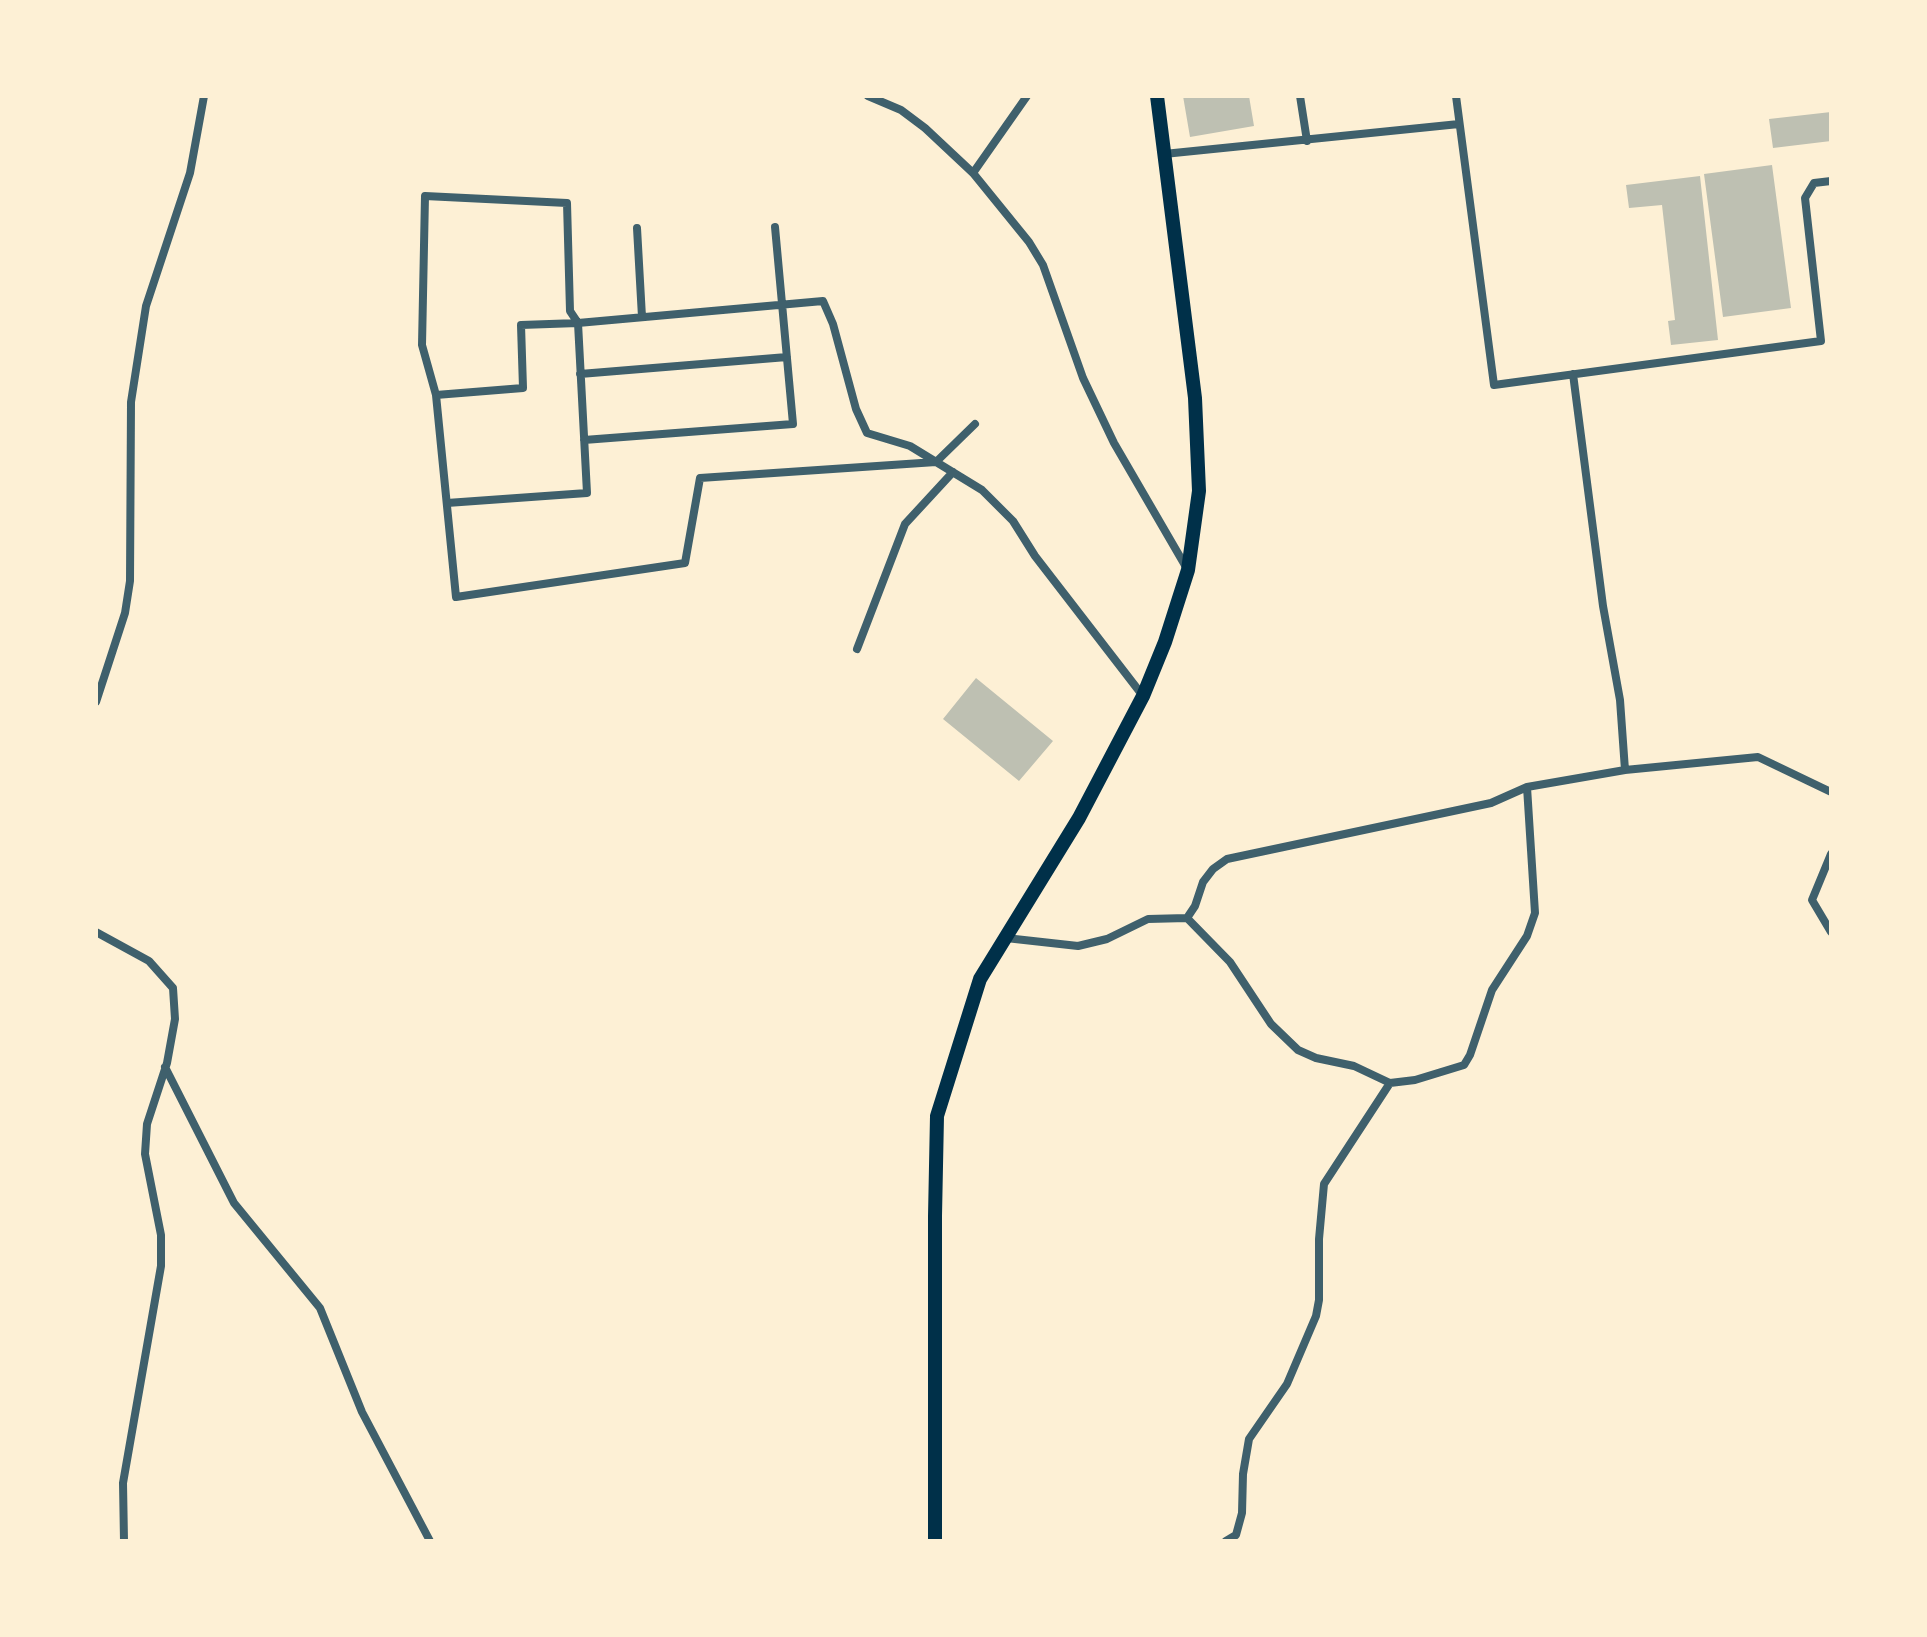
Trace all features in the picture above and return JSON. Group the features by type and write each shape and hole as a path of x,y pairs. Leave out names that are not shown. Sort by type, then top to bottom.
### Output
{"main road":[{"path":"935,1541 937,1116 980,979 1079,818 1143,696 1165,642 1188,570 1199,491 1195,398 1157,96"}],"street":[{"path":"96,702 125,613 130,581 131,402 146,306 190,173 204,96"},
{"path":"868,96 901,110 925,128 973,173 1029,242 1043,265 1083,378 1114,443 1188,570"},
{"path":"973,173 1027,96"},
{"path":"1300,96 1307,141"},
{"path":"1456,96 1494,385 1821,341 1805,198 1814,183 1831,181"},
{"path":"1164,154 1459,124"},
{"path":"447,503 587,493 578,323 570,311 567,203 425,196 422,345 436,395 456,597 685,563 700,478 936,462 975,424"},
{"path":"584,440 793,424 775,227"},
{"path":"637,228 642,317"},
{"path":"436,395 523,388 521,325 578,323 823,301 833,324 856,409 867,433 910,446 982,490 1013,521 1035,556 1143,696"},
{"path":"580,374 787,357"},
{"path":"1573,374 1603,606 1620,700 1625,770"},
{"path":"857,649 905,524 953,472"},
{"path":"1187,918 1195,906 1203,882 1213,869 1227,859 1491,803 1527,787 1625,770 1758,757 1831,792"},
{"path":"1005,938 1078,946 1107,939 1148,919 1187,918 1230,962 1271,1024 1298,1050 1316,1058 1354,1066 1390,1083 1415,1080 1464,1065 1492,990 1527,936 1535,913 1527,787"},
{"path":"1831,854 1812,900 1831,932"},
{"path":"96,932 149,961 173,988 175,1019 165,1067 147,1124 145,1154 161,1235 161,1266 123,1483 124,1541"},
{"path":"165,1067 234,1203 320,1308 362,1412 430,1541"},
{"path":"1226,1541 1236,1535 1242,1513 1243,1474 1249,1439 1287,1384 1316,1316 1324,1184 1390,1083"}],"building":[{"path":"1183,96 1249,96 1254,126 1190,137"},
{"path":"1831,112 1831,141 1773,148 1769,119"},
{"path":"1772,165 1791,308 1723,317 1704,174"},
{"path":"1700,176 1718,340 1671,345 1668,321 1675,320 1662,205 1629,208 1626,185"},
{"path":"976,678 1053,741 1019,781 943,719"}]}
